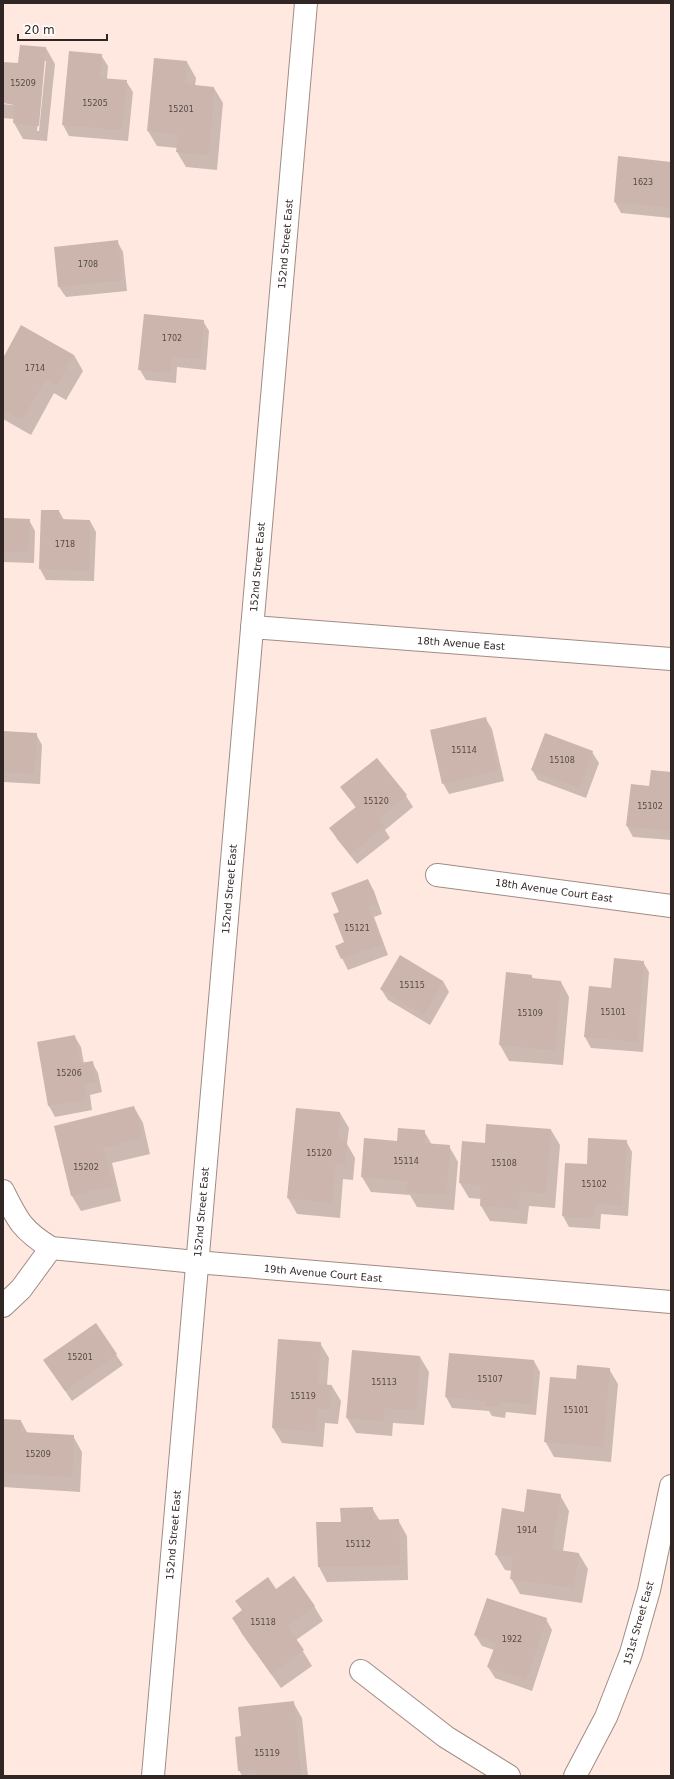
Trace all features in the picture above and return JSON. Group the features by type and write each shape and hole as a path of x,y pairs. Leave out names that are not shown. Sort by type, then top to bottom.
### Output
{"street":[{"name":"152nd Street East","path":"152,1776 306,3"},
{"name":"18th Avenue East","path":"252,627 671,660"},
{"name":"18th Avenue Court East","path":"437,875 671,906"},
{"path":"3,1191 17,1219 31,1235 51,1248 21,1289 3,1306"},
{"name":"19th Avenue Court East","path":"51,1248 196,1262 671,1302"},
{"name":"151st Street East","path":"575,1776 606,1717 631,1653 649,1590 671,1486"},
{"path":"361,1671 446,1738 509,1776"}],"building":[{"path":"20,45 46,47 39,126 13,123 14,105 3,103 3,62 18,63"},
{"path":"69,51 102,54 100,78 127,80 122,130 62,125"},
{"path":"154,58 187,61 185,84 214,87 209,155 176,152 178,134 147,131"},
{"path":"618,156 671,162 671,208 614,202"},
{"path":"118,240 122,280 58,287 54,247"},
{"path":"144,314 204,320 200,359 172,357 170,373 138,370"},
{"path":"21,325 74,355 57,385 46,378 22,420 3,410 3,358"},
{"path":"41,510 59,510 59,519 90,520 89,571 39,569"},
{"path":"3,518 30,519 28,552 3,552"},
{"path":"486,717 498,770 442,784 430,730"},
{"path":"3,731 37,733 34,774 3,772"},
{"path":"545,733 593,751 580,788 531,770"},
{"path":"377,758 407,795 378,819 384,827 350,854 329,828 356,807 340,787"},
{"path":"651,770 671,772 671,831 626,826 631,784 649,786"},
{"path":"368,879 377,903 368,906 382,944 341,959 335,946 344,942 333,914 339,912 331,893"},
{"path":"400,955 443,981 424,1015 380,989"},
{"path":"614,958 644,961 637,1042 584,1037 589,986 611,988"},
{"path":"506,972 532,975 532,978 561,981 555,1050 499,1045"},
{"path":"75,1035 80,1063 93,1061 96,1082 84,1084 87,1100 48,1106 37,1042"},
{"path":"134,1106 142,1138 103,1148 113,1186 71,1196 54,1126"},
{"path":"296,1108 340,1112 338,1140 347,1141 345,1165 335,1164 332,1203 287,1198"},
{"path":"486,1124 551,1129 546,1193 520,1191 518,1209 480,1206 481,1185 459,1183 462,1141 485,1143"},
{"path":"398,1128 425,1130 424,1143 450,1145 446,1195 407,1192 408,1181 361,1177 364,1138 397,1141"},
{"path":"588,1138 627,1140 622,1205 595,1204 594,1218 562,1216 565,1163 587,1164"},
{"path":"96,1323 117,1354 65,1391 43,1360"},
{"path":"278,1339 321,1342 317,1384 332,1385 330,1409 317,1408 315,1432 272,1428"},
{"path":"352,1350 420,1356 416,1410 385,1408 383,1421 346,1418"},
{"path":"449,1353 534,1360 531,1404 500,1402 500,1407 485,1406 486,1401 445,1397"},
{"path":"577,1365 610,1368 603,1447 544,1442 550,1377 576,1379"},
{"path":"3,1419 21,1420 21,1432 74,1435 72,1477 3,1473"},
{"path":"527,1489 561,1494 552,1549 579,1553 574,1588 510,1579 513,1557 495,1555 502,1508 524,1512"},
{"path":"373,1507 373,1520 399,1519 400,1565 318,1567 316,1522 341,1522 340,1508"},
{"path":"294,1576 315,1606 287,1626 304,1650 271,1674 232,1618 242,1610 235,1601 268,1577 276,1589"},
{"path":"487,1598 547,1618 526,1680 487,1667 496,1643 474,1635"},
{"path":"294,1701 301,1776 256,1776 256,1769 238,1771 235,1737 241,1736 238,1707"}]}
